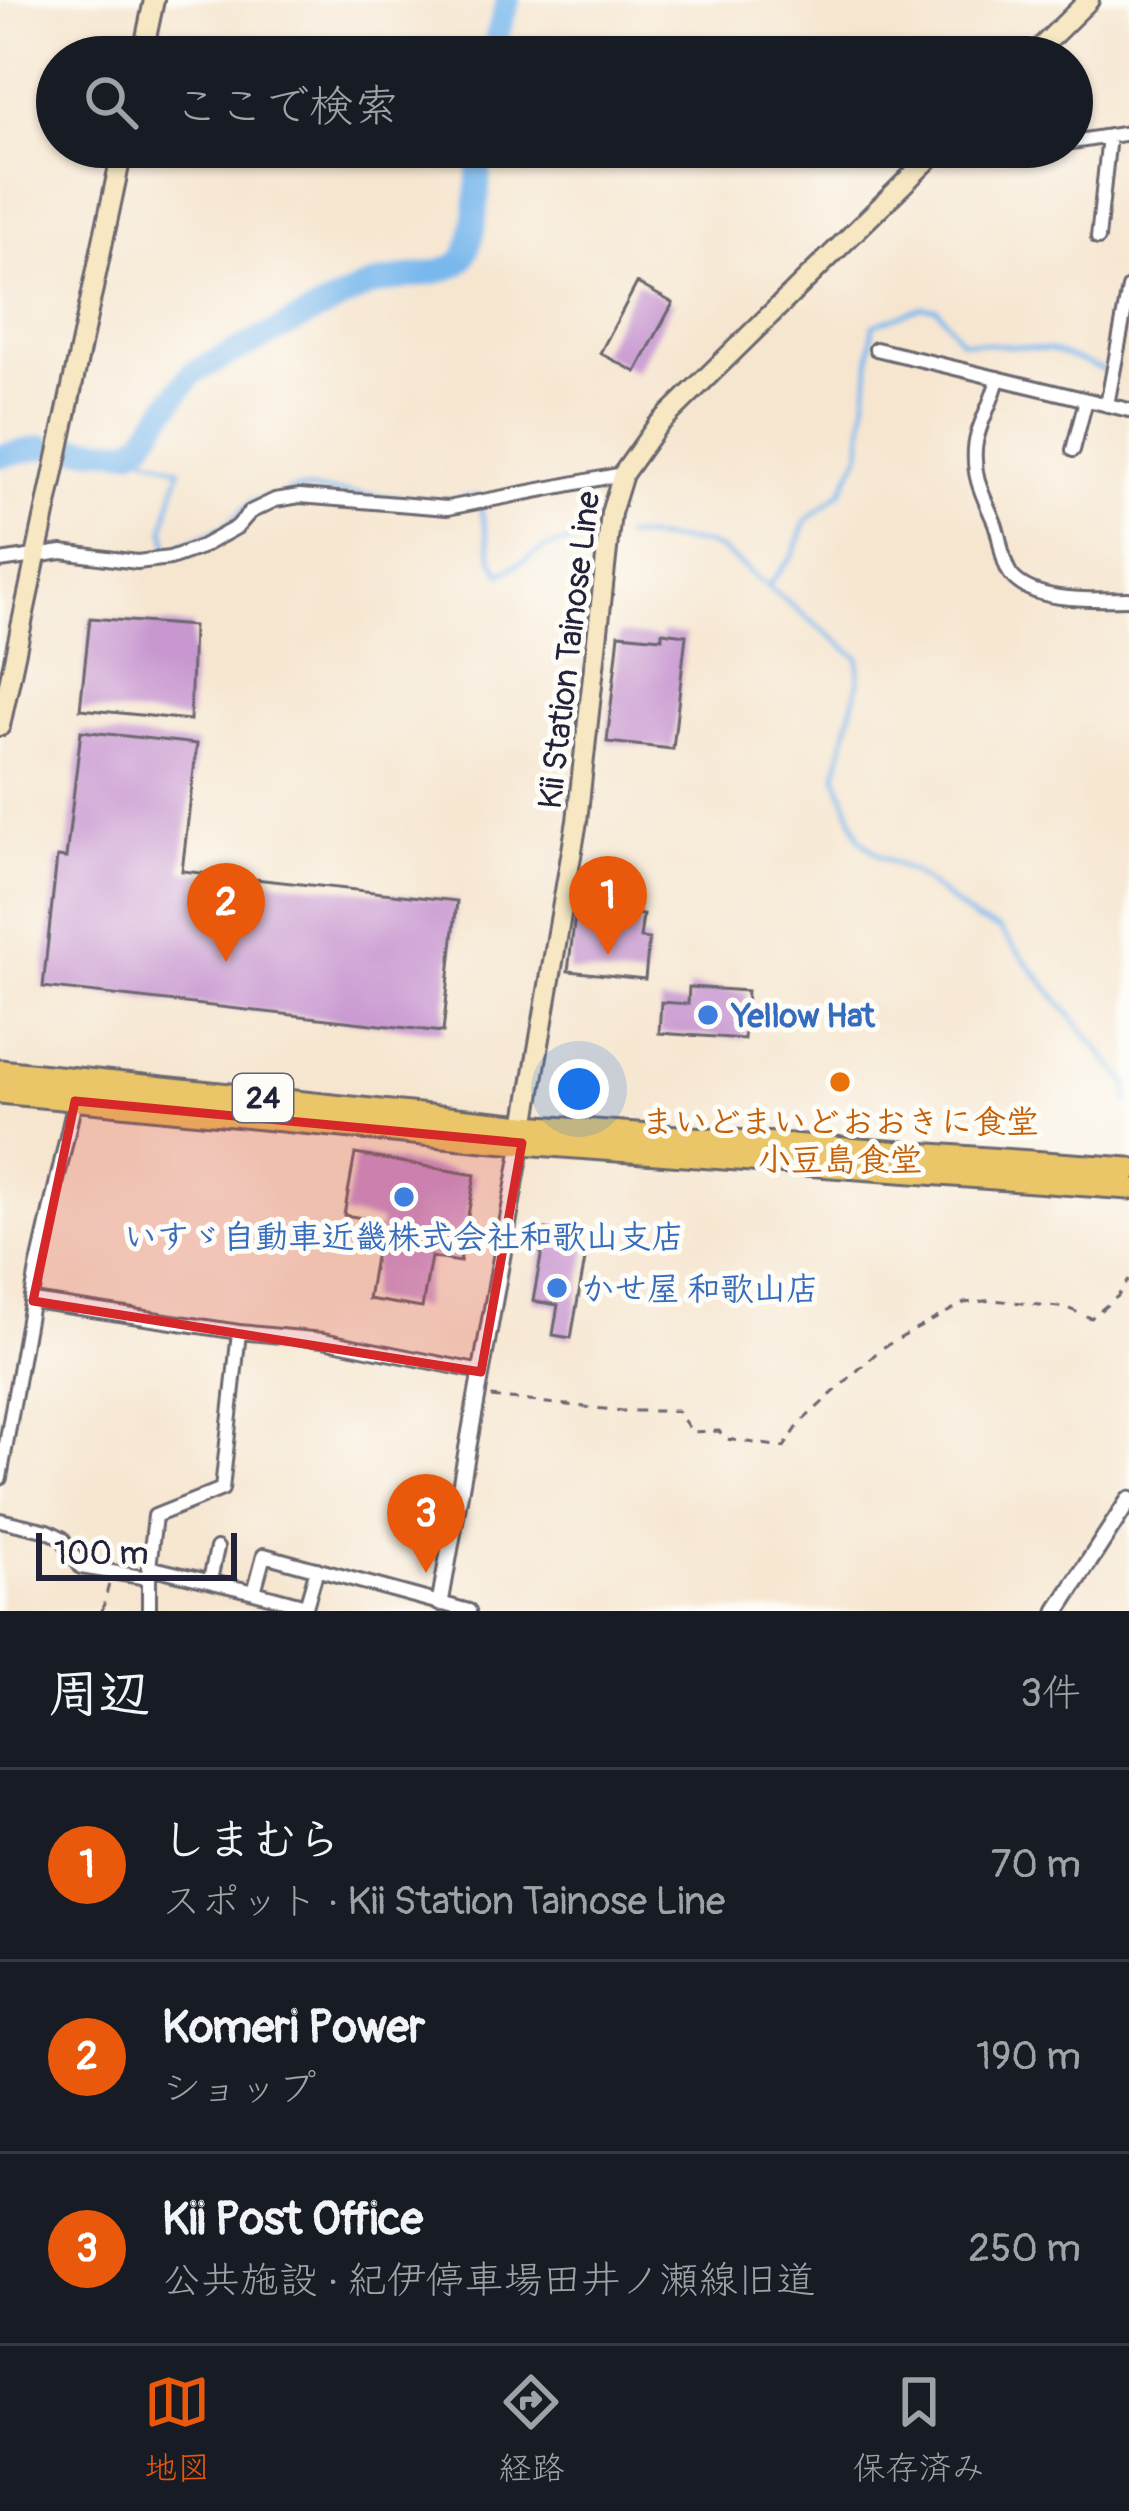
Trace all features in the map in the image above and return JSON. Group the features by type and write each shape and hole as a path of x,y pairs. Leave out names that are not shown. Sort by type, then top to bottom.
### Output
{"highway":[{"name":"24","path":"0,1071 524,1135 1129,1169"},
{"name":"24","path":"0,1091 1129,1188"}],"main road":[{"path":"146,36 154,0"},
{"path":"1052,36 1089,0"},
{"path":"0,726 119,168"},
{"name":"Kii Station Tainose Line","path":"524,1135 577,821 611,513 623,474 657,426 919,168"}],"street":[{"path":"1093,139 1129,133"},
{"path":"1098,238 1109,136"},
{"path":"1107,404 1129,288"},
{"path":"876,349 1129,410"},
{"path":"998,378 994,402 975,448 976,484 994,519 1009,572 1019,581 1078,601 1129,599"},
{"path":"1073,450 1086,400"},
{"path":"0,561 62,552 137,562 170,558 201,547 275,500 300,496 447,508 623,474"},
{"path":"0,1478 76,1101"},
{"path":"439,1607 524,1135"},
{"path":"33,1301 322,1340 481,1372"},
{"path":"149,1611 155,1516 222,1489 239,1332"},
{"path":"1057,1611 1129,1501"},
{"path":"0,1520 62,1538 81,1567 112,1574 211,1580 305,1609 317,1570"},
{"path":"211,1580 217,1548"},
{"path":"254,1592 264,1555 439,1607 469,1611"}],"path":[{"path":"477,1397 623,1411 677,1411 692,1432 719,1431 726,1439 784,1447 801,1422 882,1348 938,1315 964,1303 994,1300 1067,1308 1091,1318 1118,1296 1129,1279"},
{"path":"102,1611 112,1574"}],"highlighted area":[{"path":"75,1101 522,1143 481,1372 33,1301"}],"building":[{"path":"637,283 673,303 636,372 600,353"},
{"path":"90,618 193,626 190,720 80,709"},
{"path":"662,632 686,635 673,749 607,742 619,634 662,638"},
{"path":"81,731 197,744 182,871 457,901 443,1032 43,987 57,857 66,858"},
{"path":"576,908 643,915 640,938 649,939 645,979 568,971"},
{"path":"689,987 747,991 744,1039 659,1033 661,1002 688,1004"},
{"path":"355,1154 475,1175 460,1262 431,1257 422,1308 368,1299 381,1221 344,1215"},
{"path":"546,1229 589,1237 571,1338 553,1335 558,1305 533,1301"}],"waterway":[{"path":"497,36 508,0"},
{"path":"75,448 130,450 143,441 192,373 364,288 456,265 464,258 473,229 480,168"},
{"path":"768,586 794,554 806,521 841,492 861,452 873,325 922,307 937,308 961,341 1051,350 1107,371"},
{"path":"0,456 44,447"},
{"path":"130,450 180,469 164,528 169,550 225,527 251,502 269,497"},
{"path":"286,492 298,489 443,501 478,496 492,558 501,574 545,548 600,535"},
{"path":"624,536 703,543 720,549 859,658 859,679 836,775 860,839 880,856 916,874 976,921 999,929 1127,1083 1129,1102"}],"place":[{"name":"しまむら","path":"608,955"},
{"name":"Komeri Power","path":"226,962"},
{"name":"Yellow Hat","path":"708,1015"},
{"name":"まいどまいどおおきに食堂 小豆島食堂","path":"840,1082"},
{"name":"いすゞ自動車近畿株式会社和歌山支店","path":"404,1197"},
{"name":"かせ屋 和歌山店","path":"557,1288"},
{"name":"Kii Post Office","path":"426,1573"}]}
